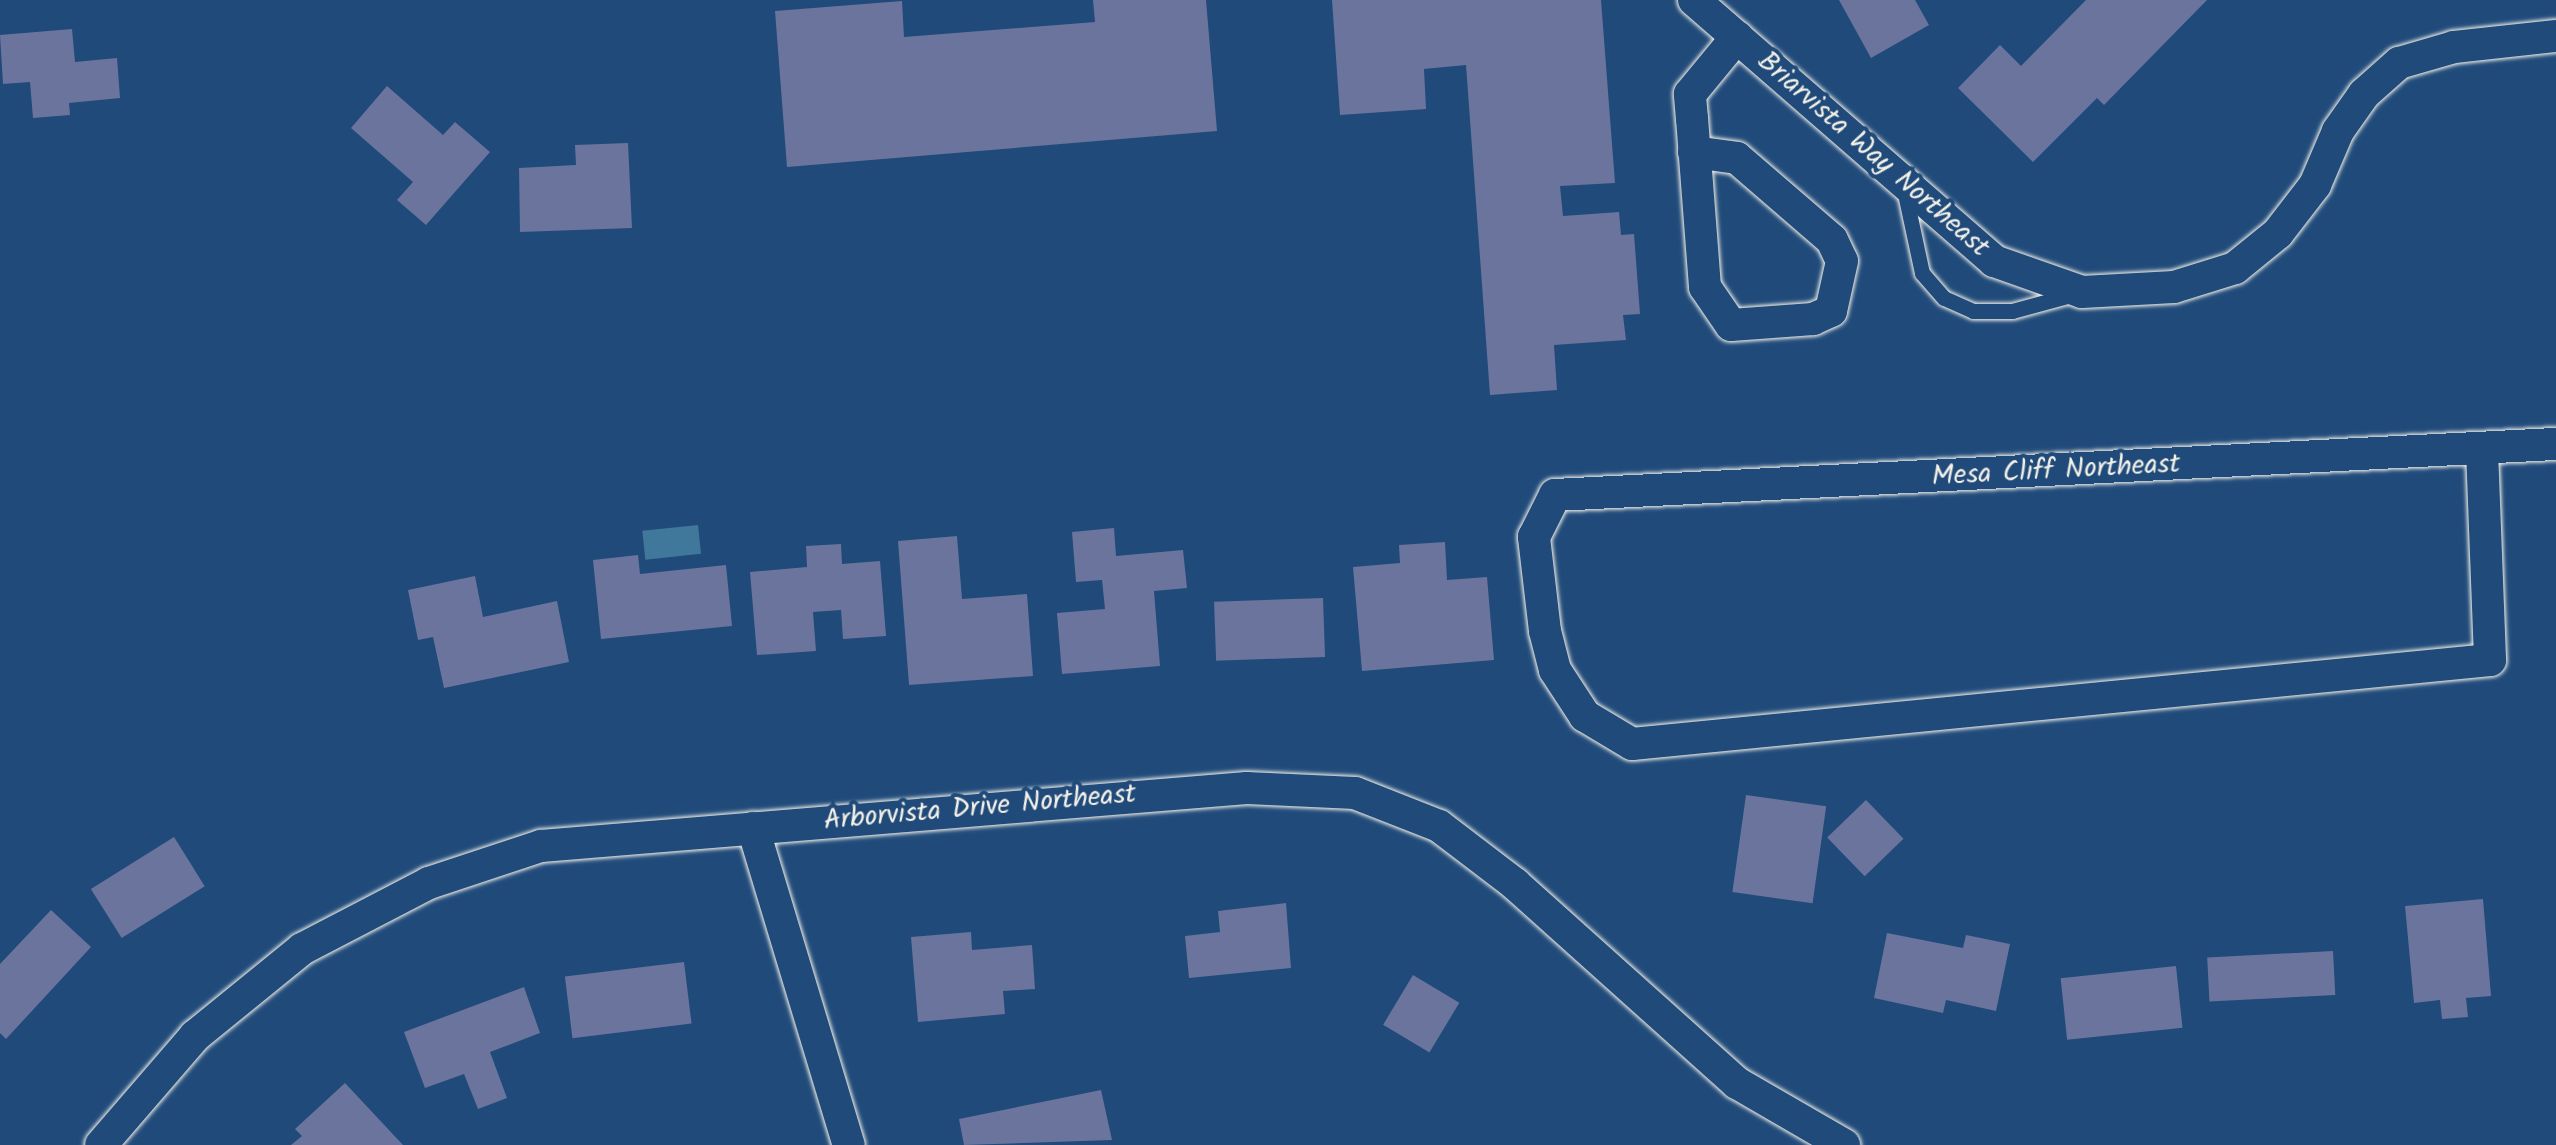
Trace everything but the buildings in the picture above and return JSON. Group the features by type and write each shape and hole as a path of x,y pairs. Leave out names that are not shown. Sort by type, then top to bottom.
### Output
{"street":[{"name":"Briarvista Way Northeast","path":"1694,0 1994,261 2082,292 2174,287 2234,268 2278,233 2314,185 2338,131 2364,94 2399,63 2454,46 2556,36"},
{"path":"1694,152 1738,158 1832,240 1842,261 1831,311 1813,320 1731,325 1717,310 1705,287 1694,152 1690,94 1737,37"},
{"name":"Mesa Cliff Northeast","path":"2482,450 2490,660 1632,744 1584,716 1555,670 1534,537 1555,495 2556,444"},
{"name":"Arborvista Drive Northeast","path":"101,1145 196,1036 247,989 302,949 429,882 540,846 1247,788 1355,793 1439,826 1515,884 1737,1083 1844,1145"},
{"path":"754,828 849,1145"}],"lane":[{"path":"1903,180 1922,273 1944,298 1973,312 2012,311 2082,292"}],"water":[{"path":"698,525 701,554 645,560 642,531"}]}
